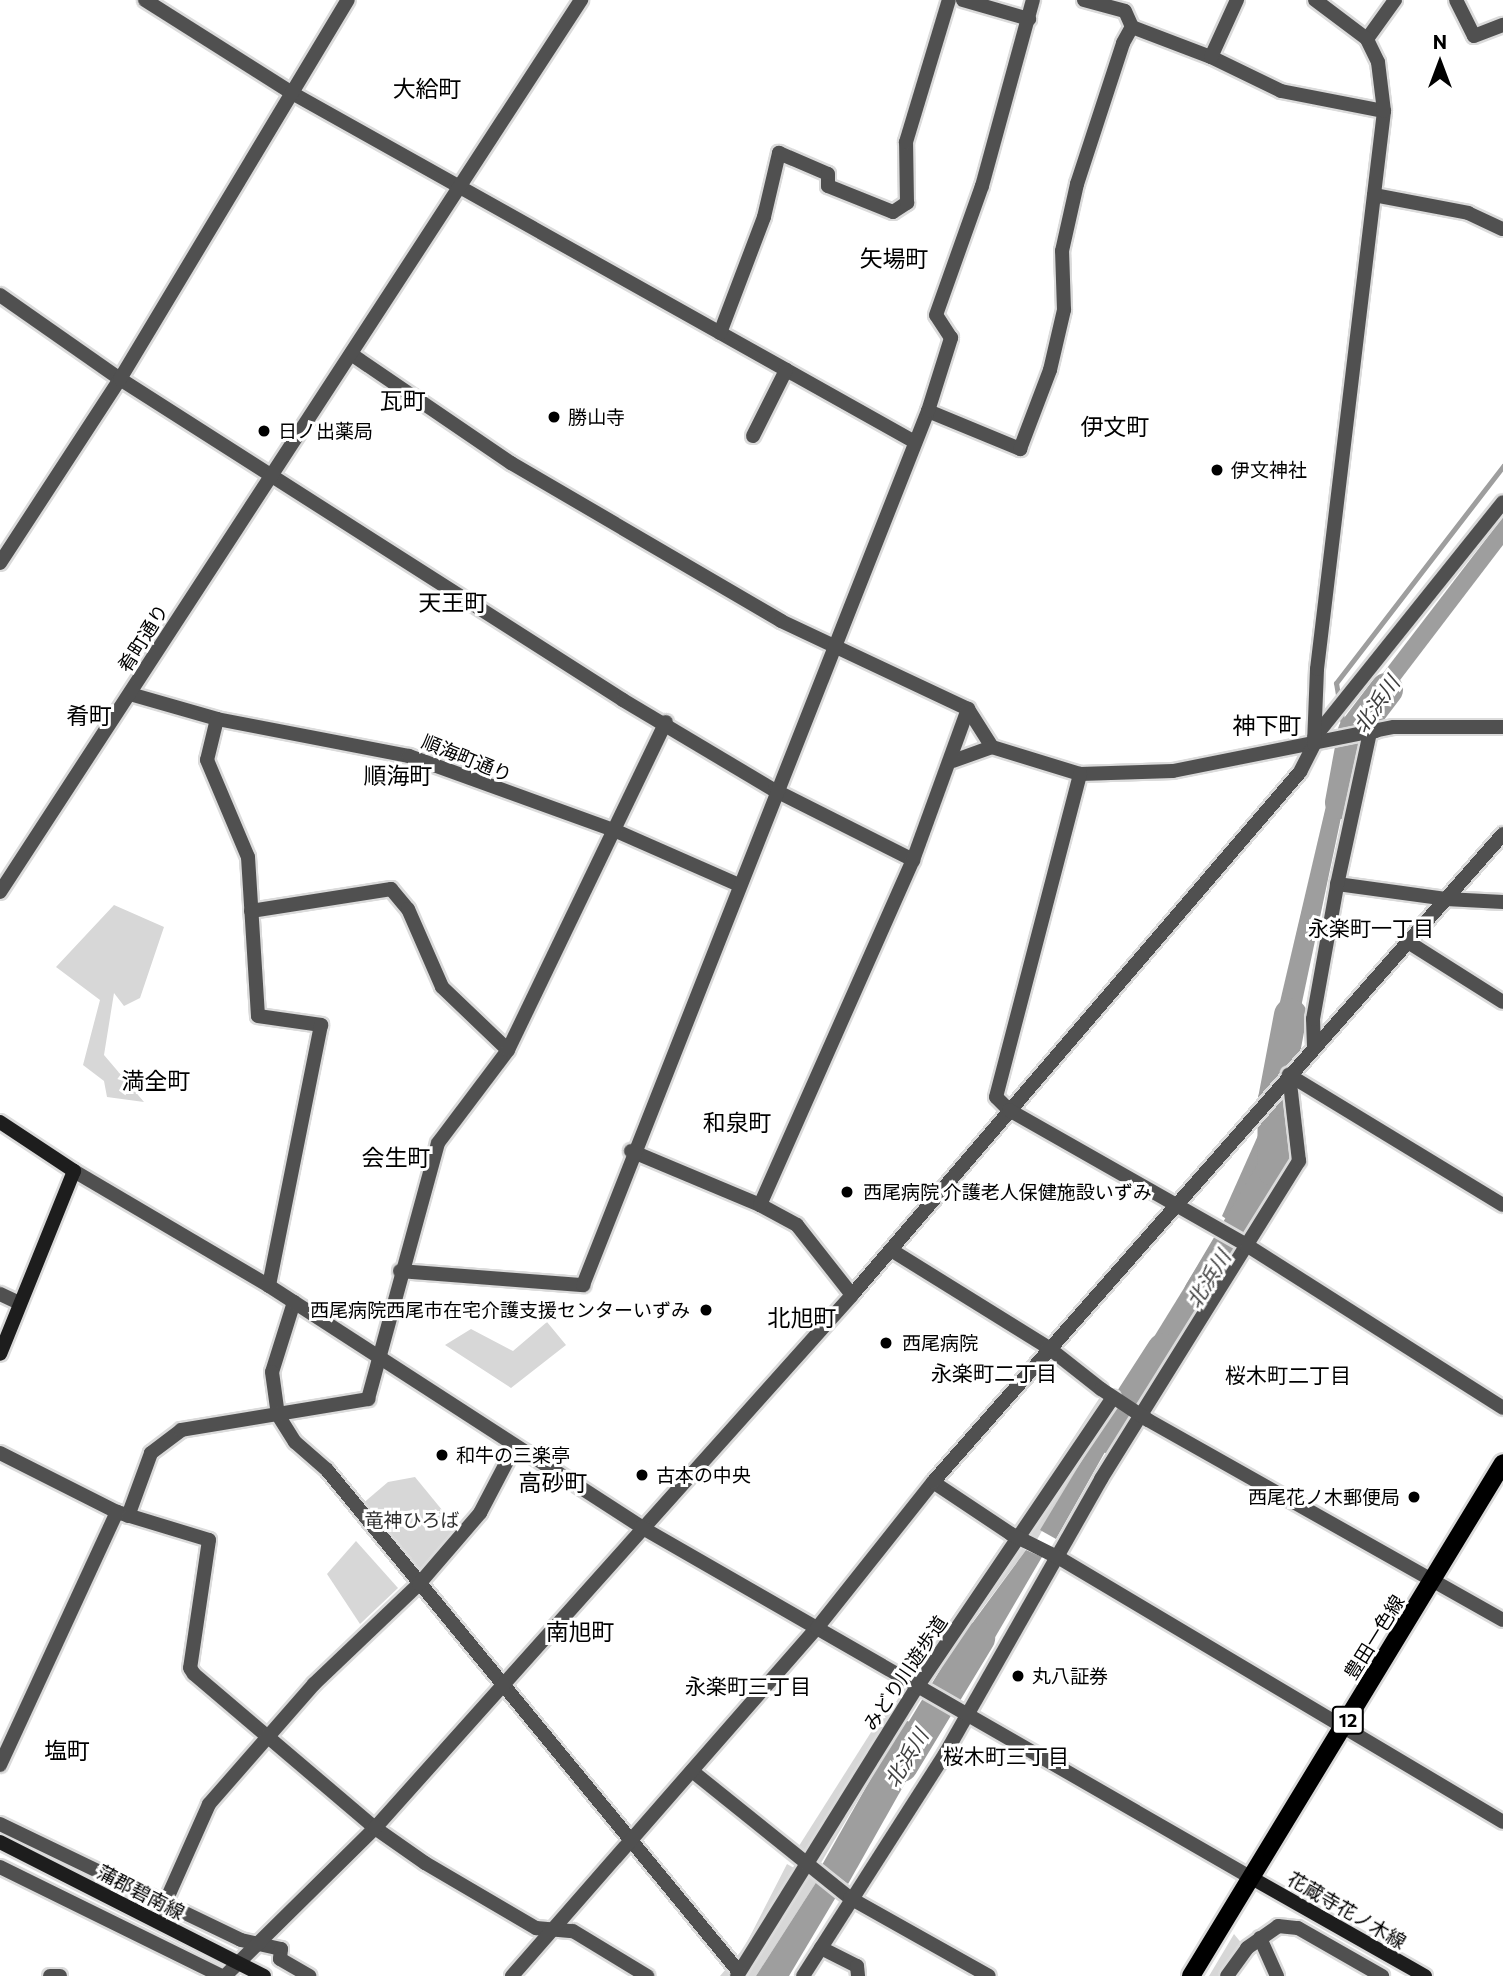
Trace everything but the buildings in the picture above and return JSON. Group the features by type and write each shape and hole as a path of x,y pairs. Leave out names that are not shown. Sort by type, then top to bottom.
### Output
{"main road":[{"path":"0,1122 74,1171 0,1354"},
{"name":"豊田一色線","path":"1191,1976 1435,1579 1503,1463"},
{"name":"蒲郡碧南線","path":"0,1842 264,1976"},
{"name":"花蔵寺花ノ木線","path":"1250,1877 1425,1976"}],"street":[{"path":"145,0 292,93 915,442"},
{"path":"0,563 120,379 348,0"},
{"name":"肴町通り","path":"0,892 270,473 462,188 581,0"},
{"path":"720,333 764,217 779,153 828,174 828,186 893,212 907,204 906,142 949,0"},
{"path":"963,0 1029,19"},
{"path":"400,1271 583,1285 631,1151 928,411 951,338 936,315 1033,0"},
{"path":"928,411 1020,449 1051,370 1064,310 1062,251 1077,184 1132,27 1125,11 1084,0"},
{"path":"1211,57 1237,0"},
{"path":"1315,0 1367,39 1378,61 1384,111 1318,741"},
{"path":"1367,39 1395,0"},
{"path":"1456,0 1474,36 1503,25"},
{"path":"1132,27 1211,57 1281,91 1384,111"},
{"path":"1374,195 1468,213 1503,229"},
{"path":"0,295 120,379 774,790 913,860"},
{"path":"351,354 511,463 781,621 833,643 968,709 992,747"},
{"path":"753,436 786,370"},
{"path":"0,1867 224,1976 375,1828 641,1527 852,1295 1300,772 1318,741 1503,502"},
{"name":"順海町通り","path":"130,694 217,719 409,756 616,831 737,884"},
{"path":"760,1205 913,860 953,761 968,709"},
{"path":"217,719 207,760 238,822 251,911 258,1016 321,1025 269,1286"},
{"path":"0,1765 151,1453 165,1439 181,1430 368,1399 380,1360 400,1271 438,1143 509,1050 666,722"},
{"path":"953,761 992,747 1080,774 1173,771 1394,727 1503,727"},
{"path":"1314,1047 1313,1019 1337,884 1373,732"},
{"path":"1080,774 996,1097 1009,1110 1173,1207 1247,1246 1503,1408"},
{"path":"512,1976 817,1628 933,1482 1049,1348 1503,834"},
{"path":"1337,884 1446,899 1503,902"},
{"path":"251,911 391,889 408,909 442,987 509,1050"},
{"path":"1408,942 1503,1002"},
{"path":"1289,1075 1503,1205"},
{"path":"803,1976 960,1710 1299,1161 1289,1075"},
{"path":"631,1151 760,1205 797,1225 852,1295"},
{"path":"74,1171 269,1286 641,1527 1250,1877"},
{"path":"891,1250 1049,1348 1107,1393 1148,1420 1435,1579 1503,1620"},
{"path":"0,1294 19,1303"},
{"path":"293,1303 275,1351 278,1415 631,1838 738,1974"},
{"name":"みどり川遊歩道","path":"738,1974 805,1863 1107,1393"},
{"path":"157,1921 169,1906 209,1804 266,1738 419,1584 480,1513 515,1446"},
{"path":"0,1453 122,1514 209,1540 190,1668 266,1738 375,1828 550,1931 573,1931 647,1976"},
{"path":"933,1482 1016,1537 1061,1559 1503,1822"},
{"path":"692,1771 850,1898 984,1975"},
{"path":"0,1824 169,1906 258,1944 281,1949 280,1959 310,1976"},
{"path":"1227,1976 1260,1938 1278,1926 1298,1928 1382,1976"},
{"path":"1260,1938 1277,1976"},
{"path":"821,1948 857,1966 858,1976"},
{"path":"50,1976 60,1976"}],"green space":[{"path":"114,905 164,927 140,998 124,1006 114,993 104,1055 144,1102 107,1097 104,1081 83,1065 100,1000 56,967"},
{"path":"547,1322 566,1345 511,1388 445,1345 471,1329 513,1351"},
{"path":"1102,1394 1116,1404 1035,1543 1016,1526"},
{"name":"竜神ひろば","path":"415,1477 456,1527 419,1574 361,1505 388,1482"},
{"path":"1007,1537 1026,1550 936,1670 923,1660"},
{"path":"356,1541 398,1588 360,1624 327,1574"},
{"path":"887,1707 905,1720 818,1868 797,1849"},
{"path":"787,1864 817,1881 756,1976 720,1976 744,1948"},
{"path":"1234,1934 1243,1945 1224,1976 1209,1976"}],"water":[{"name":"北浜川","path":"1503,517 1503,545 1365,726 1347,720"},
{"name":"北浜川","path":"1354,756 1293,1045 1264,1070 1337,759"},
{"name":"北浜川","path":"1288,1102 1284,1164 1245,1232 1222,1216 1264,1122"},
{"name":"北浜川","path":"1210,1246 1231,1256 1147,1392 1128,1379"},
{"path":"1116,1404 1128,1411 1056,1539 1040,1530"},
{"path":"1026,1550 1042,1557 969,1682 940,1667"},
{"name":"北浜川","path":"904,1720 935,1730 848,1884 822,1865"},
{"path":"817,1881 836,1897 789,1976 756,1976"}],"waterway":[{"path":"1349,762 1336,683 1503,466"},
{"name":"北浜川","path":"1341,802 1354,731 1386,689"},
{"name":"北浜川","path":"1200,1292 1273,1169 1274,1099 1290,1014"},
{"name":"北浜川","path":"1107,1436 1163,1349"},
{"name":"北浜川","path":"901,1765 978,1638"}],"place":[{"name":"勝山寺","path":"554,417"},
{"name":"日ノ出薬局","path":"264,431"},
{"name":"伊文神社","path":"1217,470"},
{"name":"西尾病院 介護老人保健施設いずみ","path":"847,1192"},
{"name":"西尾病院西尾市在宅介護支援センターいずみ","path":"706,1310"},
{"name":"西尾病院","path":"886,1343"},
{"name":"和牛の三楽亭","path":"442,1455"},
{"name":"古本の中央","path":"642,1475"},
{"name":"西尾花ノ木郵便局","path":"1414,1497"},
{"name":"丸八証券","path":"1018,1676"}],"district":[{"name":"大給町","path":"427,88"},
{"name":"矢場町","path":"894,258"},
{"name":"瓦町","path":"403,400"},
{"name":"伊文町","path":"1115,426"},
{"name":"天王町","path":"453,602"},
{"name":"肴町","path":"89,715"},
{"name":"神下町","path":"1267,725"},
{"name":"順海町","path":"398,775"},
{"name":"永楽町一丁目","path":"1371,928"},
{"name":"満全町","path":"156,1080"},
{"name":"和泉町","path":"737,1122"},
{"name":"会生町","path":"396,1157"},
{"name":"北旭町","path":"802,1317"},
{"name":"永楽町二丁目","path":"994,1373"},
{"name":"桜木町二丁目","path":"1288,1375"},
{"name":"高砂町","path":"553,1482"},
{"name":"南旭町","path":"580,1631"},
{"name":"永楽町三丁目","path":"748,1686"},
{"name":"塩町","path":"67,1750"},
{"name":"桜木町三丁目","path":"1006,1756"}]}
